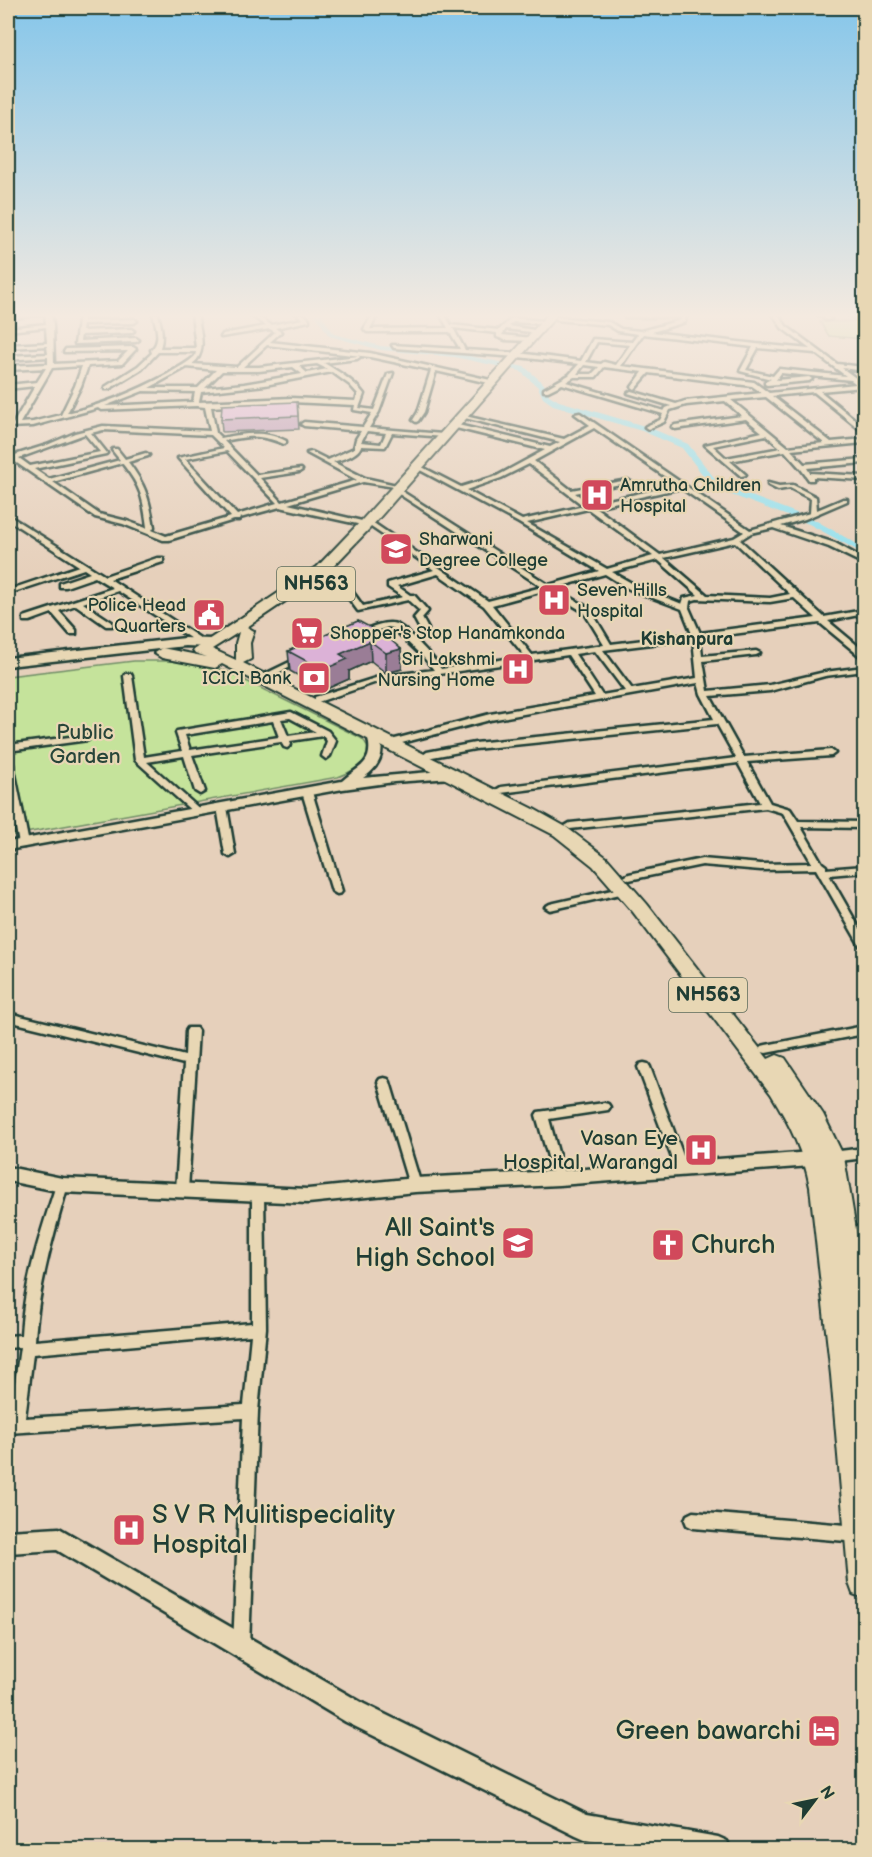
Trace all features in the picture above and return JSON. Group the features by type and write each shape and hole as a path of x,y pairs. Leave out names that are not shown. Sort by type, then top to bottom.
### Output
{"highway":[{"name":"NH563","path":"210,647 247,631 327,575 443,436 476,401"},
{"name":"NH563","path":"400,490 422,469 480,401"},
{"name":"NH563","path":"210,647 308,581 370,524"},
{"path":"162,653 239,663 247,631"},
{"name":"NH563","path":"210,647 374,738 452,774 560,831 627,883 766,1049 815,1120 824,1157 840,1197 864,1360"},
{"name":"NH563","path":"239,663 269,674 570,826 612,858 627,883 779,1088 824,1157 822,1186 844,1375 864,1583"}],"main road":[{"path":"8,671 210,647"},
{"path":"8,662 210,647"}],"street":[{"path":"11,426 28,401"},
{"path":"63,416 71,401"},
{"path":"98,408 115,401"},
{"path":"11,426 98,408 280,401"},
{"path":"306,401 358,403 356,409 376,412"},
{"path":"327,462 354,452 380,401"},
{"path":"416,420 424,401"},
{"path":"624,401 666,413"},
{"path":"662,401 676,406"},
{"path":"648,427 662,421 668,409 714,401"},
{"path":"728,401 785,449 803,466 810,477 864,478"},
{"path":"777,401 829,444"},
{"path":"829,401 864,430"},
{"path":"208,405 213,433 282,506 370,524 487,604 530,658"},
{"path":"578,414 749,532"},
{"path":"467,417 565,441"},
{"path":"675,427 746,417"},
{"path":"304,424 443,436"},
{"path":"461,489 495,479 595,425"},
{"path":"458,427 550,449"},
{"path":"10,455 103,428 213,433"},
{"path":"28,468 104,453 96,439 87,432"},
{"path":"358,444 383,446 390,432"},
{"path":"743,475 708,445 765,433"},
{"path":"220,440 260,434 271,435 284,442"},
{"path":"725,460 785,449 864,441"},
{"path":"228,449 181,458 237,519"},
{"path":"114,450 137,478 146,497 151,527 148,530"},
{"path":"310,453 363,480 400,490 587,612 608,646"},
{"path":"10,455 98,516 125,522 166,538 282,506 363,480"},
{"path":"48,481 146,455"},
{"path":"530,461 659,557 705,597"},
{"path":"803,466 864,461"},
{"path":"422,469 521,522 632,587 685,608"},
{"path":"255,477 299,470"},
{"path":"570,492 628,482"},
{"path":"770,484 778,488 791,486 814,498 813,514"},
{"path":"521,522 682,486"},
{"path":"487,604 659,557 736,540 749,532 803,518 845,500"},
{"path":"8,517 210,647"},
{"path":"774,526 832,546 864,561"},
{"path":"736,540 822,620 862,652"},
{"path":"104,579 160,560"},
{"path":"8,592 85,566"},
{"path":"424,629 418,618 424,611 411,597 402,595 391,585 440,571"},
{"path":"63,585 96,574"},
{"path":"327,575 340,582 361,609 411,597"},
{"path":"27,619 120,588"},
{"path":"765,805 705,694 701,680 696,634 685,608 689,598 770,600 796,595"},
{"path":"77,602 109,624"},
{"path":"54,610 73,632"},
{"path":"318,699 382,678 440,672 696,634 822,620 864,612"},
{"path":"354,638 375,628 395,626 430,659 440,672"},
{"path":"597,648 630,692"},
{"path":"570,651 600,698"},
{"path":"698,659 756,653"},
{"path":"269,674 312,656"},
{"path":"705,694 770,688 825,674 864,669"},
{"path":"128,676 140,760 198,812"},
{"path":"398,741 490,717 701,680"},
{"path":"200,790 180,733 291,715 325,733 332,741 326,756"},
{"path":"276,717 285,742"},
{"path":"427,755 475,746 718,721"},
{"path":"140,760 285,742 325,733"},
{"path":"8,748 85,738"},
{"path":"343,785 365,772 377,757 378,747 374,738"},
{"path":"501,790 739,760 831,753"},
{"path":"8,764 24,844"},
{"path":"8,846 343,785 394,778 452,774"},
{"path":"307,792 337,891"},
{"path":"570,826 765,805 786,811 823,869 864,944"},
{"path":"222,807 230,854"},
{"path":"795,824 864,825"},
{"path":"550,907 702,862 761,867 864,869"},
{"path":"8,1017 189,1060"},
{"path":"766,1049 864,1030"},
{"path":"182,1190 192,1031"},
{"path":"644,1067 682,1169"},
{"path":"384,1082 415,1185"},
{"path":"559,1178 542,1115 604,1107"},
{"path":"8,1174 62,1185 308,1196 415,1185 559,1178 864,1153"},
{"path":"62,1185 37,1265 28,1316 27,1344 12,1426 251,1411"},
{"path":"241,1646 251,1411 259,1328 258,1194"},
{"path":"8,1342 27,1344 259,1328"},
{"path":"693,1520 859,1534"},
{"path":"8,1542 59,1539 355,1713 585,1827 718,1850"}],"green space":[{"name":"Public Garden","path":"134,661 174,661 224,670 361,738 368,751 367,757 358,767 338,777 8,836 8,676"}],"building":[{"path":"297,402 298,416 221,419 222,405"},
{"path":"358,621 385,635 401,649 386,653 370,641 340,654 348,659 323,670 288,651"}],"waterway":[{"path":"553,401 645,429 685,446 716,486 812,522 864,551"}],"place":[{"name":"Amrutha Children Hospital","path":"597,495"},
{"name":"Sharwani Degree College","path":"396,549"},
{"name":"Seven Hills Hospital","path":"554,600"},
{"name":"Police Head Quarters","path":"209,615"},
{"name":"Shopper's Stop Hanamkonda","path":"307,633"},
{"name":"Sri Lakshmi Nursing Home","path":"518,669"},
{"name":"ICICI Bank","path":"314,678"},
{"name":"Vasan Eye Hospital, Warangal","path":"701,1150"},
{"name":"All Saint's High School","path":"518,1243"},
{"name":"Church","path":"668,1245"},
{"name":"S V R Mulitispeciality Hospital","path":"129,1530"},
{"name":"Green bawarchi","path":"824,1731"}],"district":[{"name":"Kishanpura","path":"687,639"}]}
